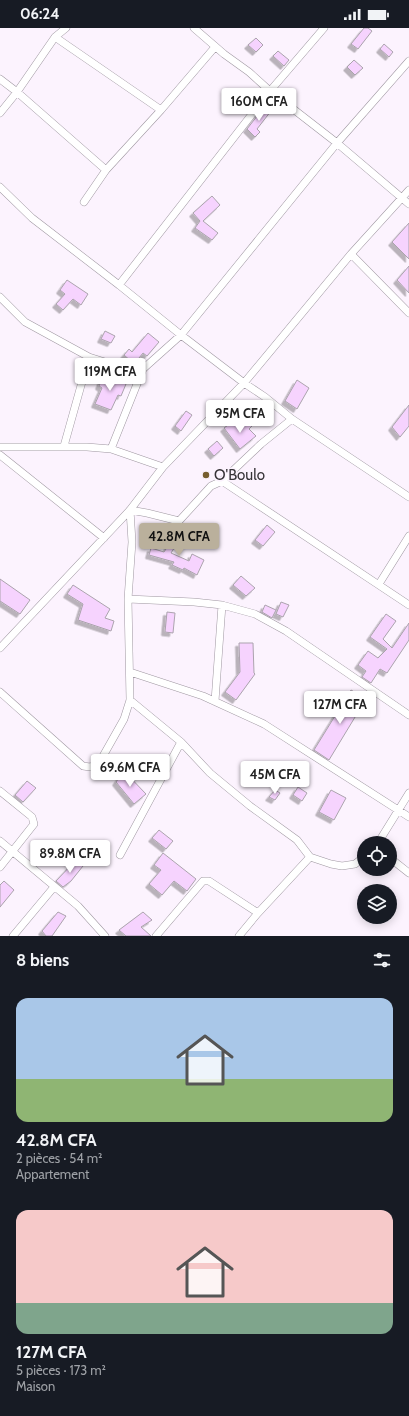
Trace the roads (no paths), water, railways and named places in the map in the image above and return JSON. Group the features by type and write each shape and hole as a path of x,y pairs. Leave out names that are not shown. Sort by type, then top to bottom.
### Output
{"street":[{"path":"0,113 17,92 55,37 66,28"},
{"path":"194,28 215,47 337,143 409,204"},
{"path":"119,285 270,91 324,28"},
{"path":"55,37 161,110"},
{"path":"84,202 106,170 161,110 215,47"},
{"path":"111,450 142,368 181,335 337,143 409,61"},
{"path":"0,79 17,92 106,170"},
{"path":"0,187 32,218 244,383 265,397 292,419 409,498"},
{"path":"0,648 130,510 163,467 244,383 351,254 409,190"},
{"path":"351,254 409,313"},
{"path":"0,297 25,322 89,357 108,363 142,368"},
{"path":"64,446 89,357"},
{"path":"130,510 179,521 211,486 222,481 261,444 292,419"},
{"path":"0,447 87,447 111,450 163,467"},
{"path":"0,455 104,538"},
{"path":"222,481 409,605"},
{"path":"0,692 83,766 90,767 98,765 124,718 130,700 128,599 132,542 130,510"},
{"path":"379,584 409,536"},
{"path":"128,599 194,602 222,605 255,614 286,631 409,715"},
{"path":"215,701 222,605"},
{"path":"130,672 215,701 264,724 409,817"},
{"path":"130,700 181,742 210,773 250,806 298,840 310,857 342,866 357,862"},
{"path":"120,855 181,742"},
{"path":"0,791 34,820 34,824 13,852 0,866"},
{"path":"382,836 409,793"},
{"path":"0,841 54,888 78,906 105,936"},
{"path":"239,936 258,913 310,857"},
{"path":"397,864 409,873"},
{"path":"156,936 205,880 209,881 258,913"},
{"path":"13,936 54,888"}],"place":[{"name":"O'Boulo","path":"206,475"}]}
